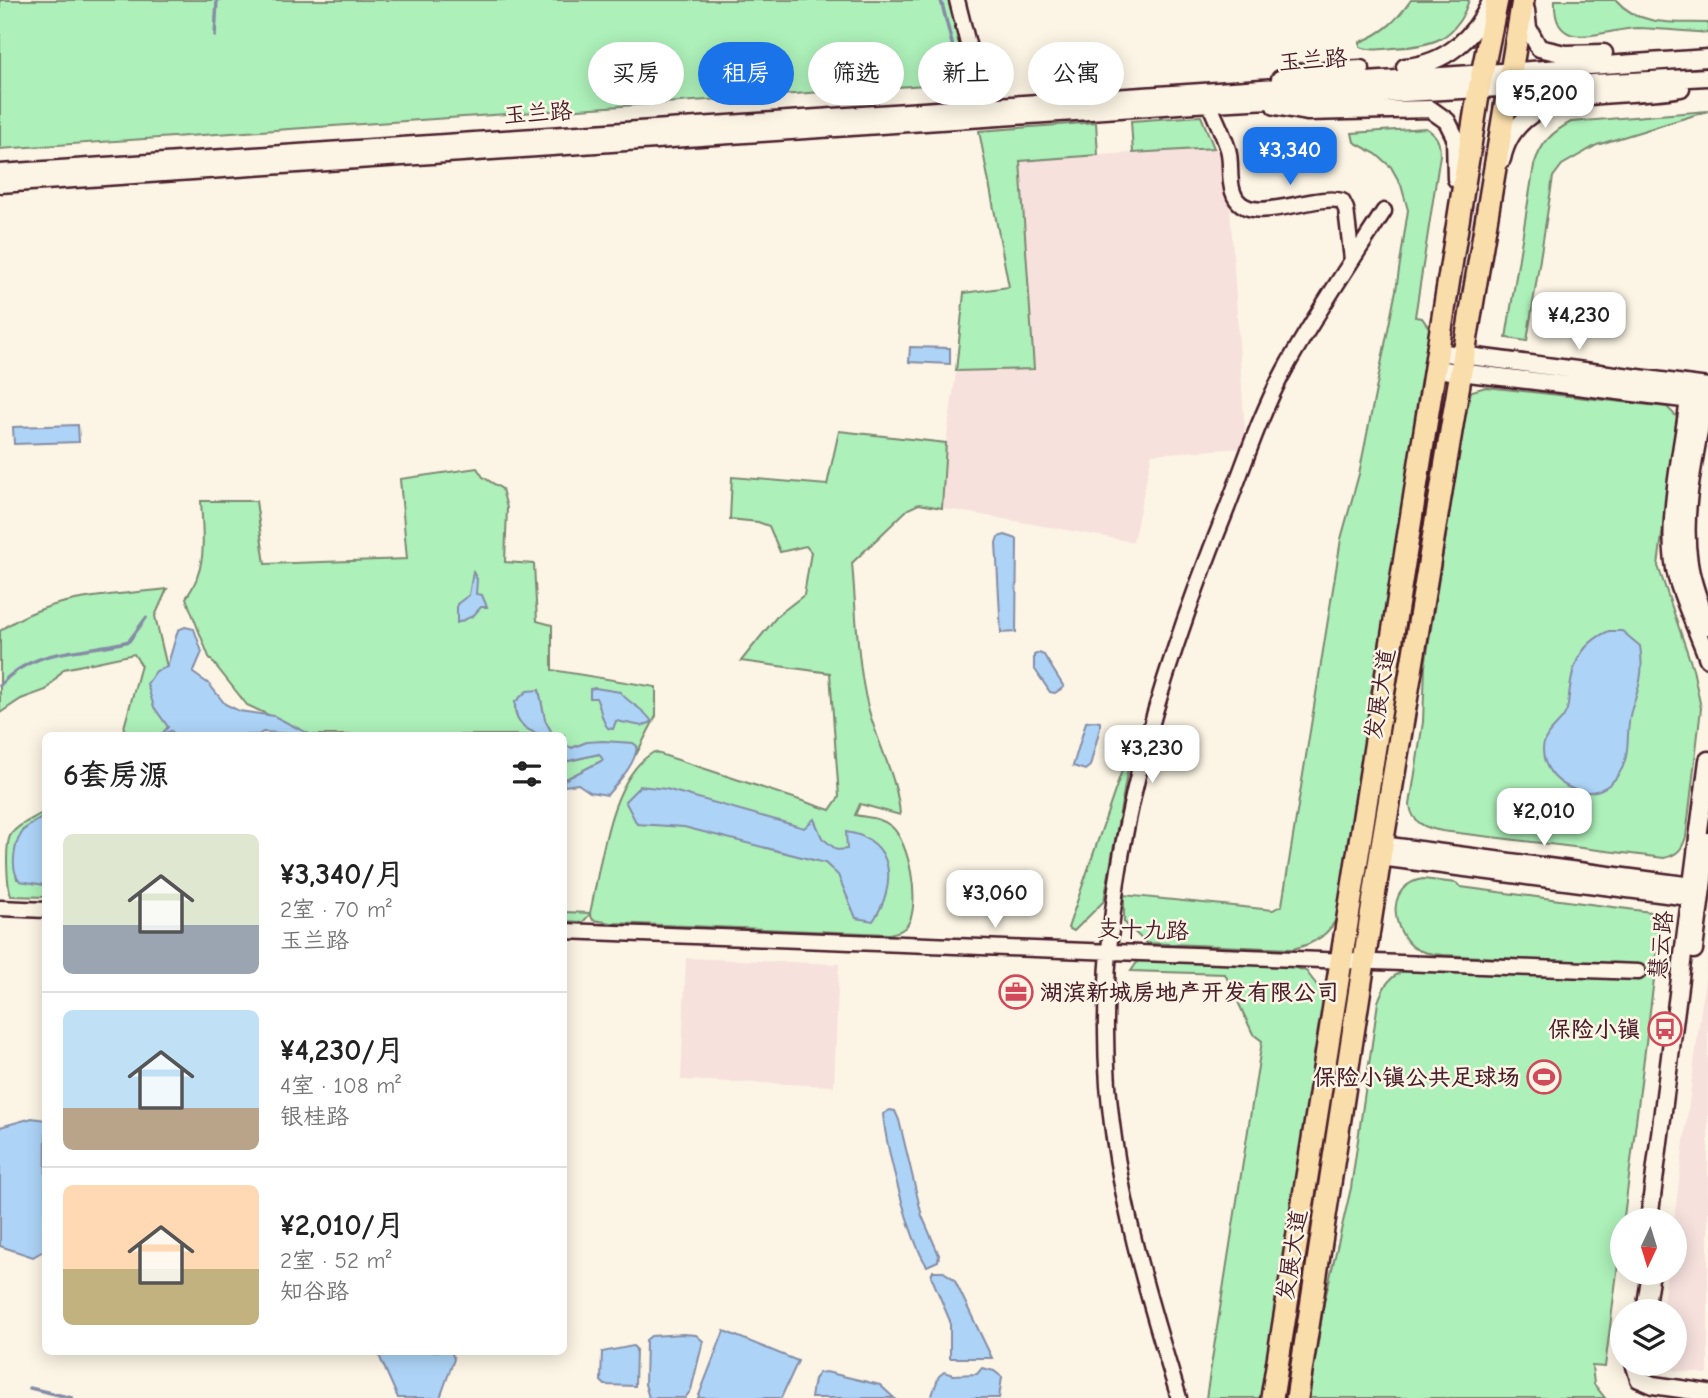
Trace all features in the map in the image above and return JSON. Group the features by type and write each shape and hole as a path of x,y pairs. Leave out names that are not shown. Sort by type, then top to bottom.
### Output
{"main road":[{"name":"发展大道","path":"1272,1398 1481,80 1497,0"},
{"name":"发展大道","path":"1297,1398 1381,851 1508,79 1525,0"}],"street":[{"path":"957,0 985,111"},
{"path":"1249,94 1303,72 1423,66 1451,53 1471,34 1492,0"},
{"path":"1525,0 1528,28 1539,48 1550,53 1708,56"},
{"name":"玉兰路","path":"1508,79 1708,56"},
{"path":"1474,285 1503,152 1514,133 1529,118 1553,103 1572,97 1671,90 1708,79"},
{"name":"玉兰路","path":"0,173 1481,80 1708,79"},
{"path":"1249,94 1307,112 1430,108 1437,113 1455,137 1457,155 1449,283"},
{"name":"玉兰路","path":"0,184 985,111 1209,103 1249,94"},
{"path":"1209,103 1229,150 1233,194 1240,205 1256,211 1328,198 1342,201 1346,209 1353,260"},
{"path":"1180,1398 1143,1272 1112,1123 1107,1029 1110,952 1113,902 1128,808 1179,635 1282,374 1384,211"},
{"path":"1437,361 1701,394"},
{"path":"1701,394 1687,519 1687,542 1693,581 1708,625"},
{"path":"1701,394 1673,530 1677,578 1708,659"},
{"name":"慧云路","path":"1659,1208 1708,760"},
{"name":"慧云路","path":"1651,1208 1695,892 1708,841"},
{"path":"1381,851 1695,892"},
{"path":"0,908 42,910"},
{"name":"支十九路","path":"567,931 1638,972"},
{"path":"1638,1376 1639,1379 1708,1393"},
{"path":"1648,1376 1653,1382 1708,1385"}],"shaded area":[{"path":"1226,147 1246,448 1152,454 1133,542 942,508 946,443 956,371 1034,368 1020,160"},
{"path":"1708,954 1708,1374 1687,1372 1687,1299 1664,1299 1665,1285 1687,1285 1687,1208 1676,1208"},
{"path":"686,958 839,964 834,1086 681,1080"}],"green space":[{"path":"0,0 948,0 959,42 918,42 918,86 904,86 904,42 808,42 808,93 794,94 794,42 698,42 698,101 684,102 684,42 588,42 588,105 636,105 0,149"},
{"path":"1411,0 1469,0 1457,24 1441,38 1407,47 1360,47 1360,42 1389,25"},
{"path":"1555,0 1616,0 1625,9 1647,19 1708,23 1708,33 1638,28 1583,36 1572,34 1562,29 1556,18"},
{"path":"1708,111 1597,145 1562,165 1553,177 1527,341 1506,338 1534,165 1548,139 1571,122"},
{"path":"1201,116 1214,148 1133,153 1131,121"},
{"path":"1096,122 1098,155 1020,161 1034,369 956,371 964,293 1009,287 979,131"},
{"path":"1426,128 1437,139 1440,155 1415,317 1422,318 1434,335 1339,914 1321,937 1293,949 1146,943 1124,922 1124,895 1273,910 1282,905 1341,539 1359,474 1396,290 1408,210 1401,185 1391,167 1376,154 1354,142 1352,133"},
{"path":"1486,387 1667,407 1677,417 1658,566 1693,669 1701,708 1686,837 1679,851 1669,857 1442,831 1420,824 1411,811 1423,722 1425,666 1468,397 1472,391"},
{"path":"839,431 946,443 942,508 919,504 908,509 852,563 864,691 895,788 900,815 860,804 855,815 887,823 903,845 913,888 912,914 908,924 902,930 889,934 612,923 593,920 590,914 583,922 567,921 567,912 590,913 603,848 617,802 639,764 654,752 830,810 839,797 830,673 741,661 778,615 804,595 811,552 806,546 780,552 769,526 730,519 732,477 827,485"},
{"path":"477,468 483,477 502,489 507,508 505,562 534,564 537,621 552,625 552,670 656,687 656,716 636,755 637,747 633,743 587,742 572,748 567,746 567,732 551,732 545,720 539,690 515,702 518,719 533,732 305,732 247,705 209,657 186,598 201,564 201,501 256,501 265,564 407,559 400,479"},
{"path":"167,589 155,616 167,667 154,707 169,727 164,732 123,732 141,665 134,654 64,669 46,690 21,699 0,713 0,631 38,610 101,596"},
{"path":"1134,735 1104,901 1074,931 1068,928"},
{"path":"599,754 604,760 567,778 567,761"},
{"path":"42,813 42,818 23,830 14,861 17,879 42,884 42,897 11,896 7,848 10,836 21,825"},
{"path":"1423,879 1456,883 1461,887 1658,913 1661,924 1625,1208 1610,1208 1610,1285 1615,1285 1614,1299 1610,1299 1605,1367 1592,1366 1594,1384 1605,1398 1309,1398 1324,1303 1351,1188 1378,1002 1387,984 1403,971 1641,980 1641,966 1444,955 1419,950 1404,937 1396,917 1398,897 1412,882"},
{"path":"1138,961 1290,966 1306,971 1326,997 1263,1398 1206,1398 1262,1041 1253,1034 1225,974 1131,971"}],"water":[{"path":"910,347 950,348 950,364 909,362"},
{"path":"78,425 79,442 14,444 13,427"},
{"path":"1005,535 1017,539 1016,632 1001,633 996,543 998,537"},
{"path":"473,572 477,579 476,594 482,595 487,607 481,607 473,616 457,623 457,604 469,595"},
{"path":"185,627 194,629 202,652 193,673 209,684 225,704 239,711 274,716 305,732 164,732 168,727 154,707 147,684 156,671 167,667 178,630"},
{"path":"1609,631 1622,631 1640,646 1642,663 1630,718 1626,756 1618,775 1610,784 1600,790 1578,791 1558,780 1550,771 1545,761 1544,743 1566,712 1573,671 1582,652"},
{"path":"1034,655 1044,655 1064,687 1055,693 1050,692 1034,668"},
{"path":"590,689 620,692 652,722 642,726 616,721 613,729 608,728 596,698 590,698"},
{"path":"539,690 545,720 551,732 531,731 525,728 517,717 515,702 527,691"},
{"path":"1086,722 1100,722 1100,728 1090,766 1085,770 1073,766"},
{"path":"587,742 633,743 637,746 630,766 607,795 590,792 578,784 567,786 567,778 603,760 599,754 567,761 567,746 572,748"},
{"path":"640,786 666,789 804,828 814,819 822,838 837,850 847,849 846,832 862,836 875,844 883,854 887,866 886,893 881,907 873,921 856,918 838,875 825,863 684,827 637,824 625,801"},
{"path":"42,818 42,885 20,881 15,869 16,846 26,828"},
{"path":"890,1110 895,1111 899,1120 922,1216 939,1255 938,1261 927,1266 913,1236 893,1169 883,1114"},
{"path":"32,1118 42,1119 42,1252 33,1257 0,1246 0,1127"},
{"path":"933,1271 942,1271 954,1279 992,1358 950,1358 950,1321 931,1276"},
{"path":"724,1331 798,1361 781,1398 698,1398"},
{"path":"696,1335 703,1341 691,1390 685,1398 649,1398 645,1384 646,1340 651,1336"},
{"path":"633,1346 636,1349 635,1386 605,1385 601,1381 602,1352"},
{"path":"379,1355 452,1355 454,1359 440,1398 398,1398"},
{"path":"982,1368 994,1371 1002,1377 999,1398 931,1398 939,1376 944,1372 953,1375 977,1374"},
{"path":"826,1372 880,1385 894,1398 811,1398 814,1379 819,1373"}],"waterway":[{"path":"215,36 217,0"},
{"path":"941,0 952,42"},
{"path":"0,685 14,672 44,657 129,641 146,618"},
{"path":"30,1388 72,1398"}],"place":[{"name":"湖滨新城房地产开发有限公司","path":"1016,992"},
{"name":"保险小镇","path":"1665,1029"},
{"name":"保险小镇公共足球场","path":"1544,1077"}]}
